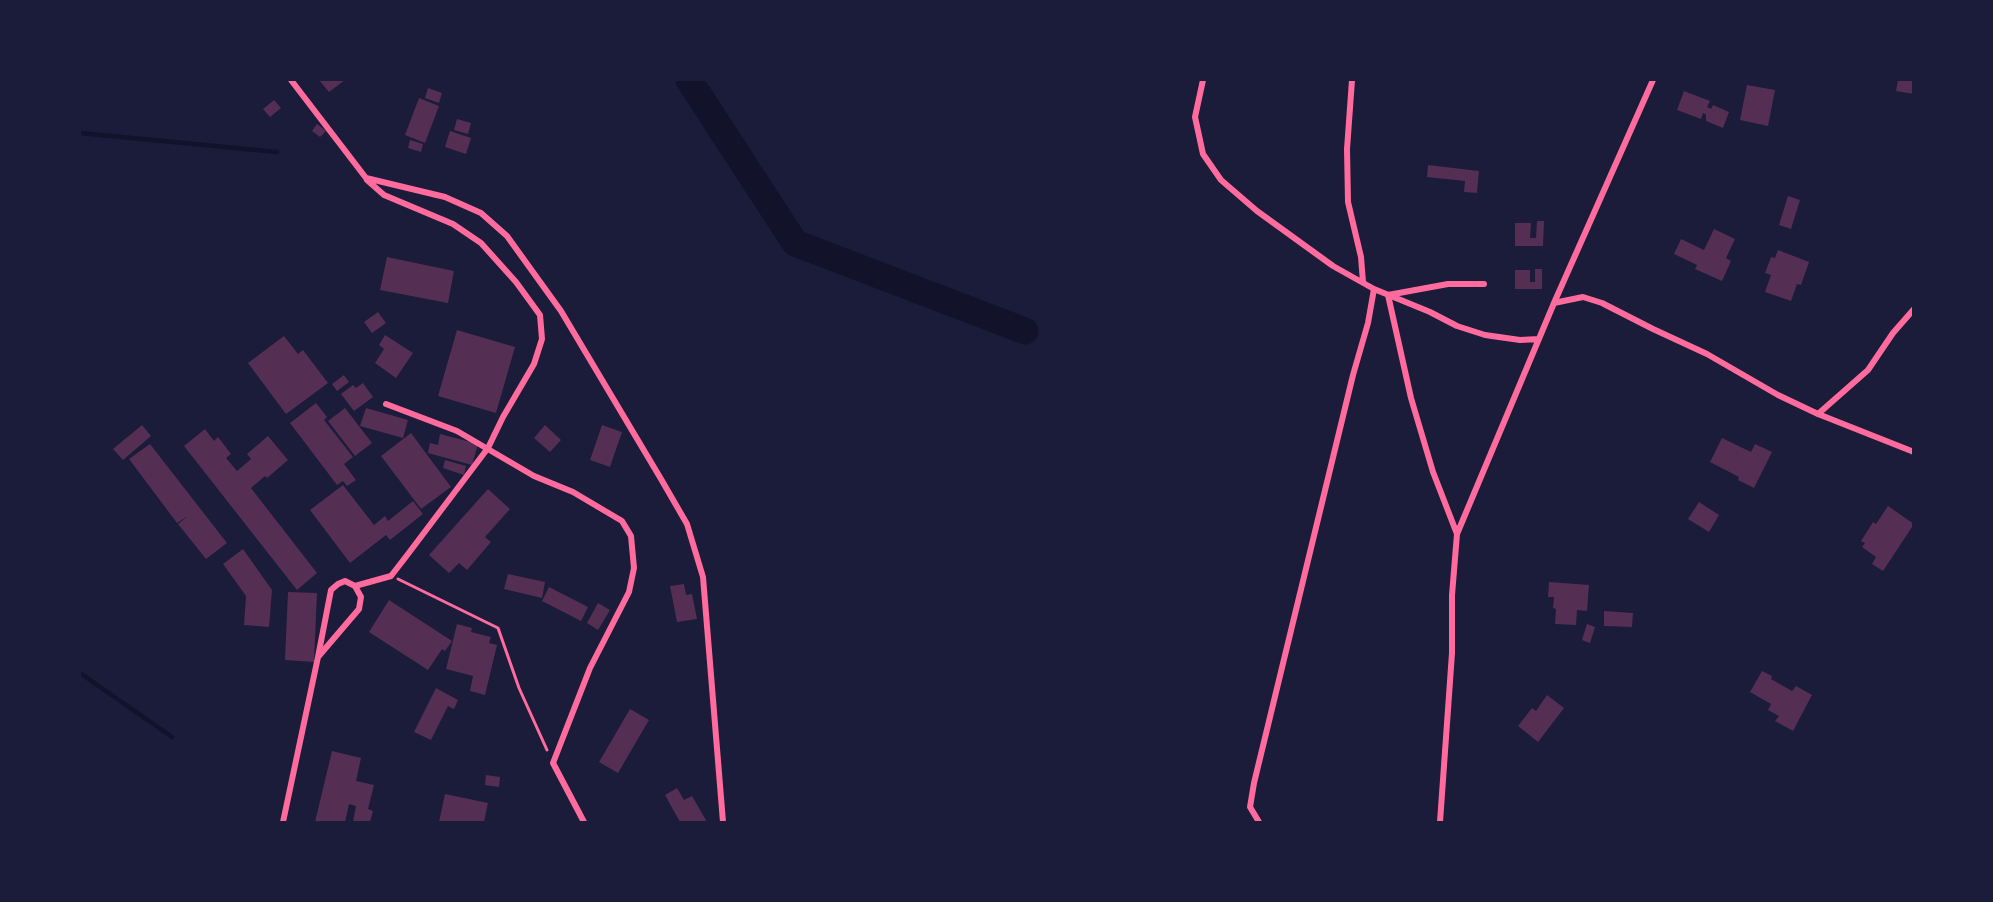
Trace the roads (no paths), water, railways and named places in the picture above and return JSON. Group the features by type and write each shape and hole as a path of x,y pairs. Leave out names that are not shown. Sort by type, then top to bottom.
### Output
{"street":[{"path":"291,80 366,178 384,195 453,224 481,243 516,282 540,315 542,339 534,364 488,448 391,576 355,586"},
{"path":"1203,80 1195,117 1203,154 1221,180 1257,210 1333,266 1374,289 1457,326 1485,335 1539,339"},
{"path":"1352,80 1347,149 1348,202 1361,257 1363,282"},
{"path":"1440,822 1452,653 1452,595 1457,534 1554,303 1653,80"},
{"path":"366,178 445,197 482,213 507,236 561,311 687,524 703,577 723,822"},
{"path":"1388,295 1448,284 1484,284"},
{"path":"1259,822 1250,807 1254,783 1353,375 1368,323 1374,289"},
{"path":"1388,295 1414,409 1433,472 1457,534"},
{"path":"1554,303 1583,297 1602,303 1707,354 1778,395 1818,414 1914,452"},
{"path":"1818,414 1868,370 1893,333 1914,309"},
{"path":"386,404 457,431 534,476 573,492 622,521 631,536 634,568 629,592 590,668 553,763 584,822"},
{"path":"283,822 331,590 345,581 355,586 361,597 359,609 318,657"}],"waterway":[{"path":"689,80 795,243 1025,331"},
{"path":"80,133 277,152"},
{"path":"80,673 172,737"}]}
